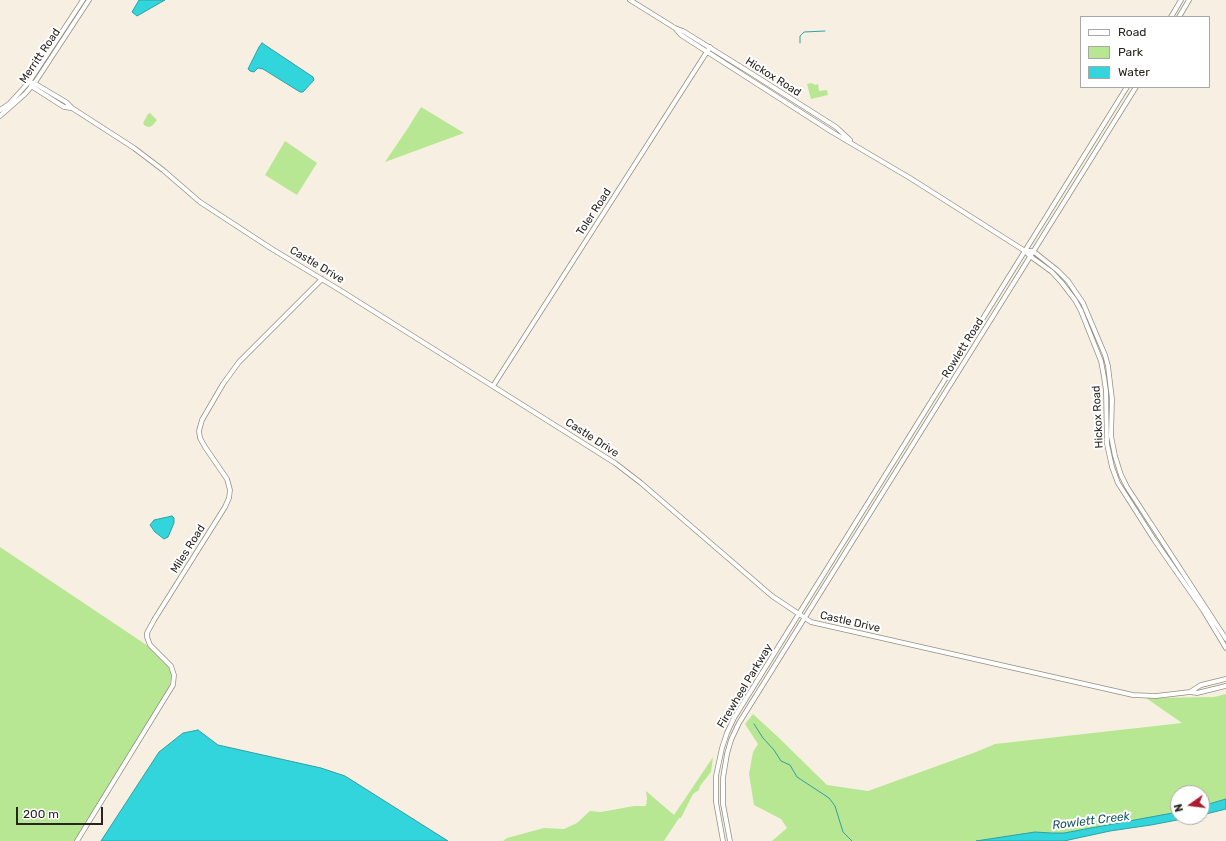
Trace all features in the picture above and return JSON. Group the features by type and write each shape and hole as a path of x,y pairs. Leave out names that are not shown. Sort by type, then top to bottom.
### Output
{"street":[{"name":"Merritt Road","path":"0,110 9,104 29,82 83,0"},
{"name":"Merritt Road","path":"0,116 15,104 31,87 89,0"},
{"name":"Hickox Road","path":"630,0 675,28 681,35 708,49 771,89 836,127 858,146"},
{"path":"1172,16 1181,0"},
{"path":"1180,16 1189,0"},
{"name":"Toler Road","path":"493,386 708,49"},
{"name":"Castle Drive","path":"29,82 34,83 66,102 72,108 146,157 200,202 272,249 615,463 772,596 811,622 1133,695 1156,696 1190,692 1197,693 1226,686"},
{"path":"29,82 31,87"},
{"name":"Castle Drive","path":"31,87 64,107 72,108"},
{"name":"Rowlett Road","path":"799,615 1126,88"},
{"name":"Rowlett Road","path":"804,618 1135,88"},
{"name":"Hickox Road","path":"771,89 776,95 832,132 858,146 1025,251 1056,276 1070,292 1081,311 1101,361 1106,391 1107,444 1112,468 1118,483 1151,535 1203,610 1226,648"},
{"path":"776,95 800,109 804,107"},
{"path":"1025,251 1034,251"},
{"name":"Hickox Road","path":"1034,251 1060,272 1068,281 1083,303 1105,355 1111,385 1111,436 1121,475 1127,487 1226,639"},
{"path":"1056,276 1060,272"},
{"name":"Miles Road","path":"77,841 172,685 174,675 171,666 150,645 147,638 147,633 161,608 225,507 229,498 230,485 204,447 200,438 199,431 202,420 223,384 240,362 322,279"},
{"path":"853,528 859,532"},
{"name":"Firewheel Parkway","path":"724,841 716,802 716,776 719,757 725,737 732,722 799,615"},
{"name":"Firewheel Parkway","path":"730,841 723,804 722,787 724,766 728,750 735,731 804,618"},
{"path":"754,700 752,695 762,674"},
{"path":"1190,692 1201,685 1226,679"}],"green space":[{"path":"812,83 815,85 818,84 819,91 827,90 828,95 811,99 807,84"},
{"path":"421,107 464,133 385,162 408,128"},
{"path":"150,113 157,120 152,126 149,127 145,126 143,123"},
{"path":"285,141 317,163 297,195 265,175"},
{"path":"0,547 148,646 170,666 172,675 168,691 74,841 0,841"},
{"path":"1226,694 1226,801 1210,806 1210,785 1170,785 1170,817 1129,827 1006,841 772,841 787,828 781,819 754,805 749,774 753,752 758,744 745,724 753,714 827,785 868,791 995,744 1182,723 1146,698 1214,697"},
{"path":"713,757 711,772 700,786 699,790 693,794 681,818 679,818 664,841 503,841 507,838 544,828 564,829 577,823 590,811 601,812 634,806 646,806 646,791 674,815"}],"water":[{"path":"139,0 165,0 137,16 132,12"},
{"path":"262,43 313,77 314,80 303,92 300,92 263,69 258,68 254,72 248,69"},
{"path":"172,516 174,518 174,523 168,537 164,539 155,532 150,525 154,520"},
{"path":"198,730 218,745 321,768 345,776 448,841 101,841 159,752 183,733"},
{"path":"1226,799 1226,809 1210,813 1210,804"},
{"path":"1170,813 1170,821 1110,831 1064,841 976,841 1035,832 1064,833"}],"waterway":[{"path":"800,43 800,36 804,32 825,31"},
{"path":"754,724 781,761 790,765 797,777 829,798 835,806 843,832 852,841"}],"water label":[{"name":"Rowlett Creek","path":"1091,821"}]}
